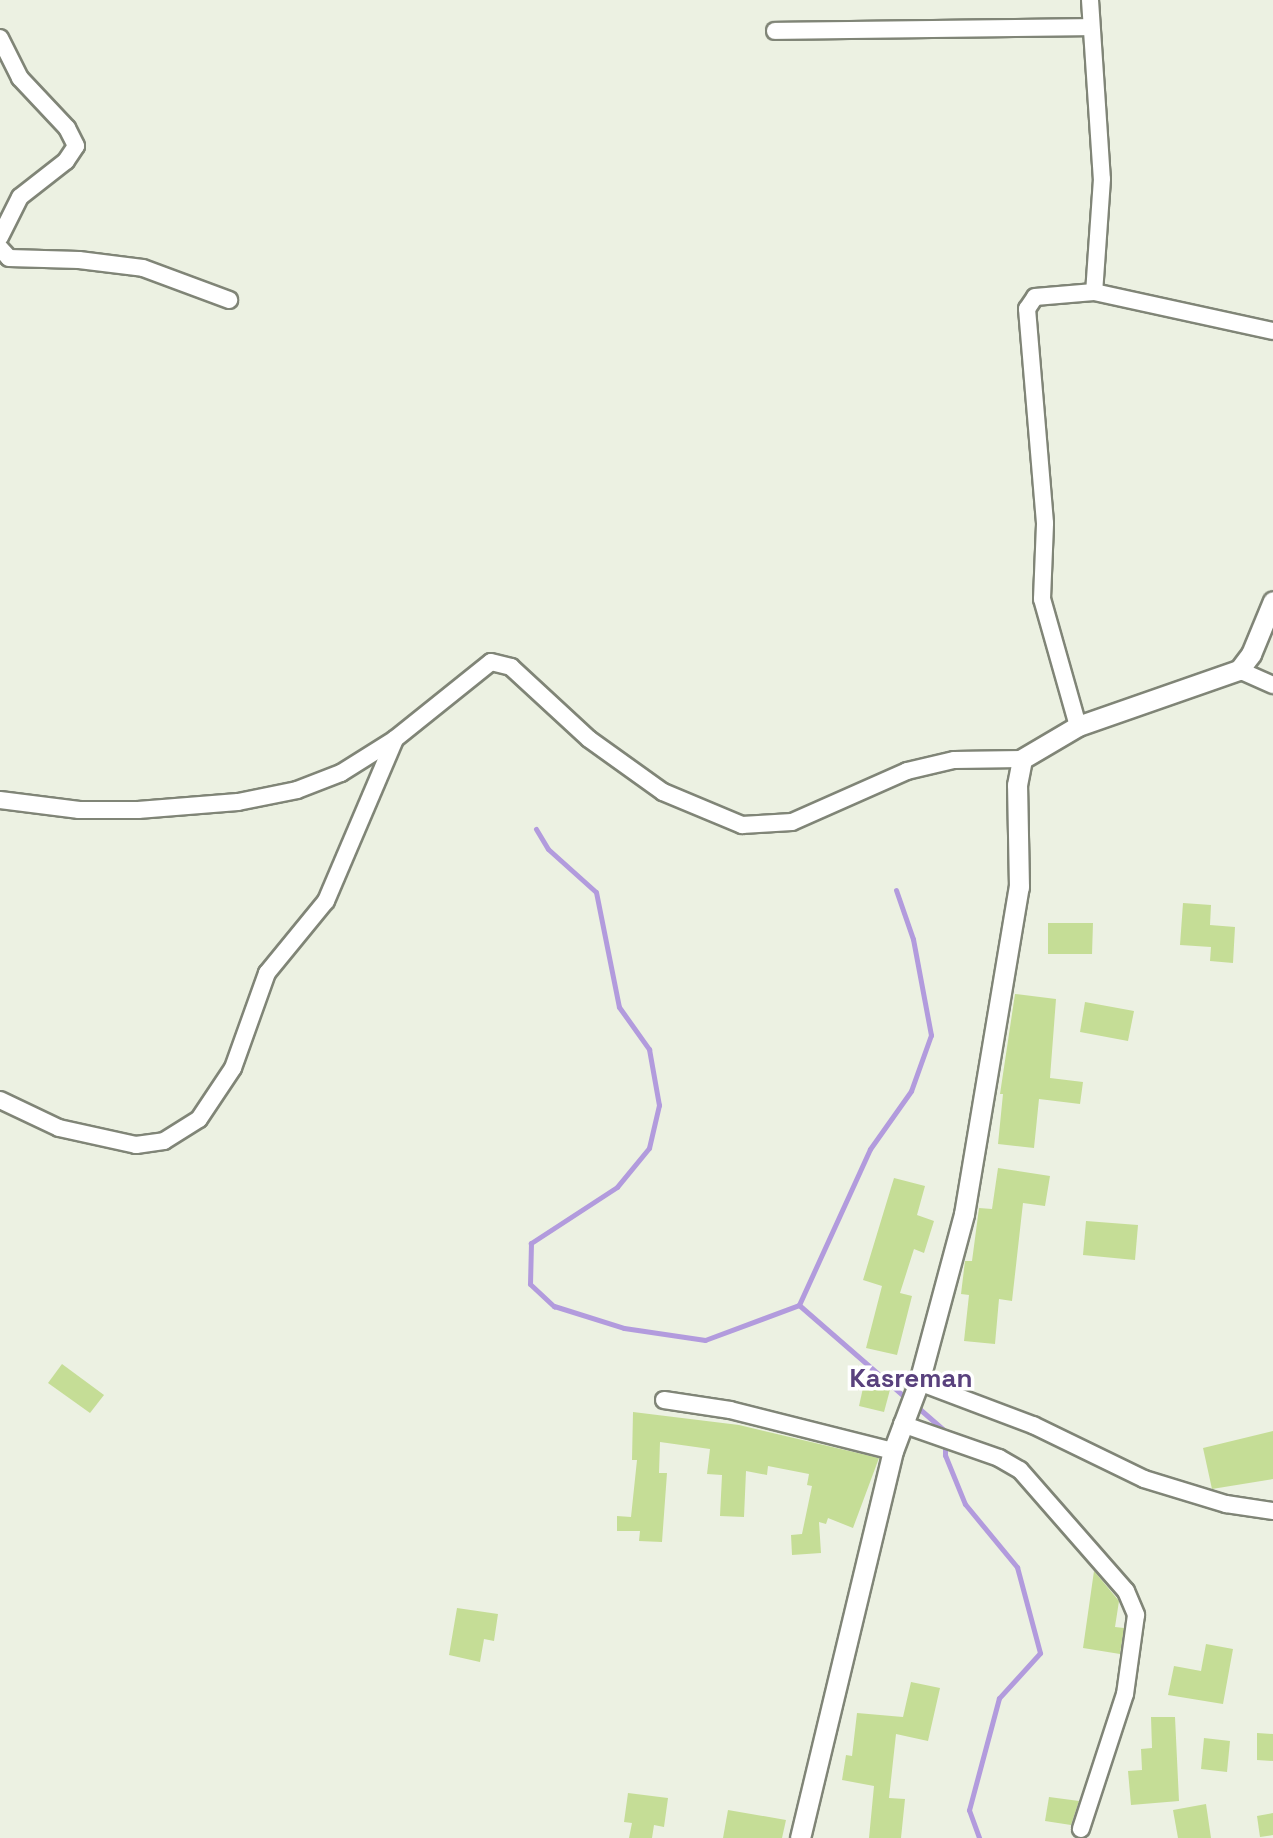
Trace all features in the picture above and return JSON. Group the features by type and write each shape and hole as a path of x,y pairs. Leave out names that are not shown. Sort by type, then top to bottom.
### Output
{"street":[{"path":"1090,0 1102,179 1094,292"},
{"path":"775,31 1090,27"},
{"path":"0,38 20,79 67,128 76,146 66,161 20,197 0,237"},
{"path":"0,248 9,258 79,260 144,268 229,300"},
{"path":"1078,726 1042,599 1044,513 1027,309 1035,297 1094,292 1273,331"},
{"path":"0,800 90,810 238,802 297,790 341,773 395,739 491,662 511,667 589,739 663,792 742,825 792,822 907,771 954,760 1022,760 1078,726 1239,670 1251,654 1273,601"},
{"path":"1239,670 1273,685"},
{"path":"0,1100 59,1128 136,1145 164,1141 200,1119 233,1068 267,973 326,901 395,739"},
{"path":"806,1834 893,1451 916,1389 964,1214 990,1075 1018,887 1017,785 1022,760"},
{"path":"916,1389 1033,1424 1144,1479 1226,1504 1273,1511"},
{"path":"664,1400 730,1410 893,1451"},
{"path":"904,1420 1020,1471 1119,1581 1136,1615 1125,1694 1082,1829"}],"building":[{"path":"1183,903 1211,905 1210,925 1235,927 1233,963 1210,961 1211,947 1180,945"},
{"path":"1048,923 1093,923 1092,954 1048,954"},
{"path":"1015,994 1056,999 1050,1078 1083,1082 1080,1104 1039,1099 1034,1148 998,1144 1003,1094 1000,1094"},
{"path":"1085,1002 1134,1011 1128,1041 1080,1032"},
{"path":"998,1168 1050,1176 1045,1206 1023,1203 1012,1301 999,1299 995,1344 964,1341 969,1295 961,1294 965,1261 972,1261 979,1208 992,1209"},
{"path":"894,1178 925,1186 917,1215 934,1221 924,1253 914,1249 900,1293 912,1296 897,1355 866,1348 882,1286 863,1280"},
{"path":"1086,1221 1138,1225 1135,1260 1083,1255"},
{"path":"62,1364 104,1395 90,1413 48,1383"},
{"path":"865,1379 891,1386 884,1412 859,1406"},
{"path":"633,1412 739,1425 879,1458 853,1528 828,1518 826,1524 819,1522 821,1553 792,1555 791,1535 802,1534 812,1486 807,1485 809,1474 768,1466 767,1475 746,1471 744,1517 720,1516 722,1475 707,1474 710,1449 660,1442 659,1473 667,1473 662,1542 639,1541 640,1531 617,1531 617,1516 631,1517 637,1460 632,1460"},
{"path":"1273,1431 1273,1479 1212,1489 1203,1448"},
{"path":"1094,1571 1119,1601 1115,1627 1124,1628 1120,1654 1083,1648"},
{"path":"457,1608 498,1614 494,1641 484,1639 480,1662 449,1655"},
{"path":"1206,1644 1233,1649 1223,1704 1168,1695 1174,1666 1201,1671"},
{"path":"911,1682 940,1688 928,1741 896,1734 889,1798 905,1799 901,1838 869,1838 874,1786 842,1780 846,1755 852,1756 857,1713 903,1717"},
{"path":"1151,1717 1175,1717 1179,1801 1131,1805 1128,1771 1142,1770 1141,1749 1152,1748"},
{"path":"1257,1733 1273,1734 1273,1761 1257,1760"},
{"path":"1204,1738 1230,1741 1227,1772 1201,1769"},
{"path":"628,1793 668,1798 664,1827 654,1825 652,1838 629,1838 632,1823 624,1822"},
{"path":"1049,1797 1079,1801 1071,1825 1045,1821"},
{"path":"1206,1804 1211,1838 1178,1838 1173,1810"},
{"path":"728,1810 786,1820 782,1838 723,1838"},
{"path":"1273,1813 1273,1835 1260,1837 1257,1816"}],"waterway":[{"path":"536,829 548,849 596,892 619,1007 649,1049 659,1105 649,1148 617,1187 531,1243 530,1284 554,1306 624,1328 705,1340 799,1305"},
{"path":"896,890 913,939 931,1035 911,1091 870,1149 799,1305 907,1399"},
{"path":"915,1405 945,1431 945,1455 965,1504 1017,1567 1040,1653 999,1698 969,1810 979,1838"}],"district":[{"name":"Kasreman","path":"911,1379"}]}
